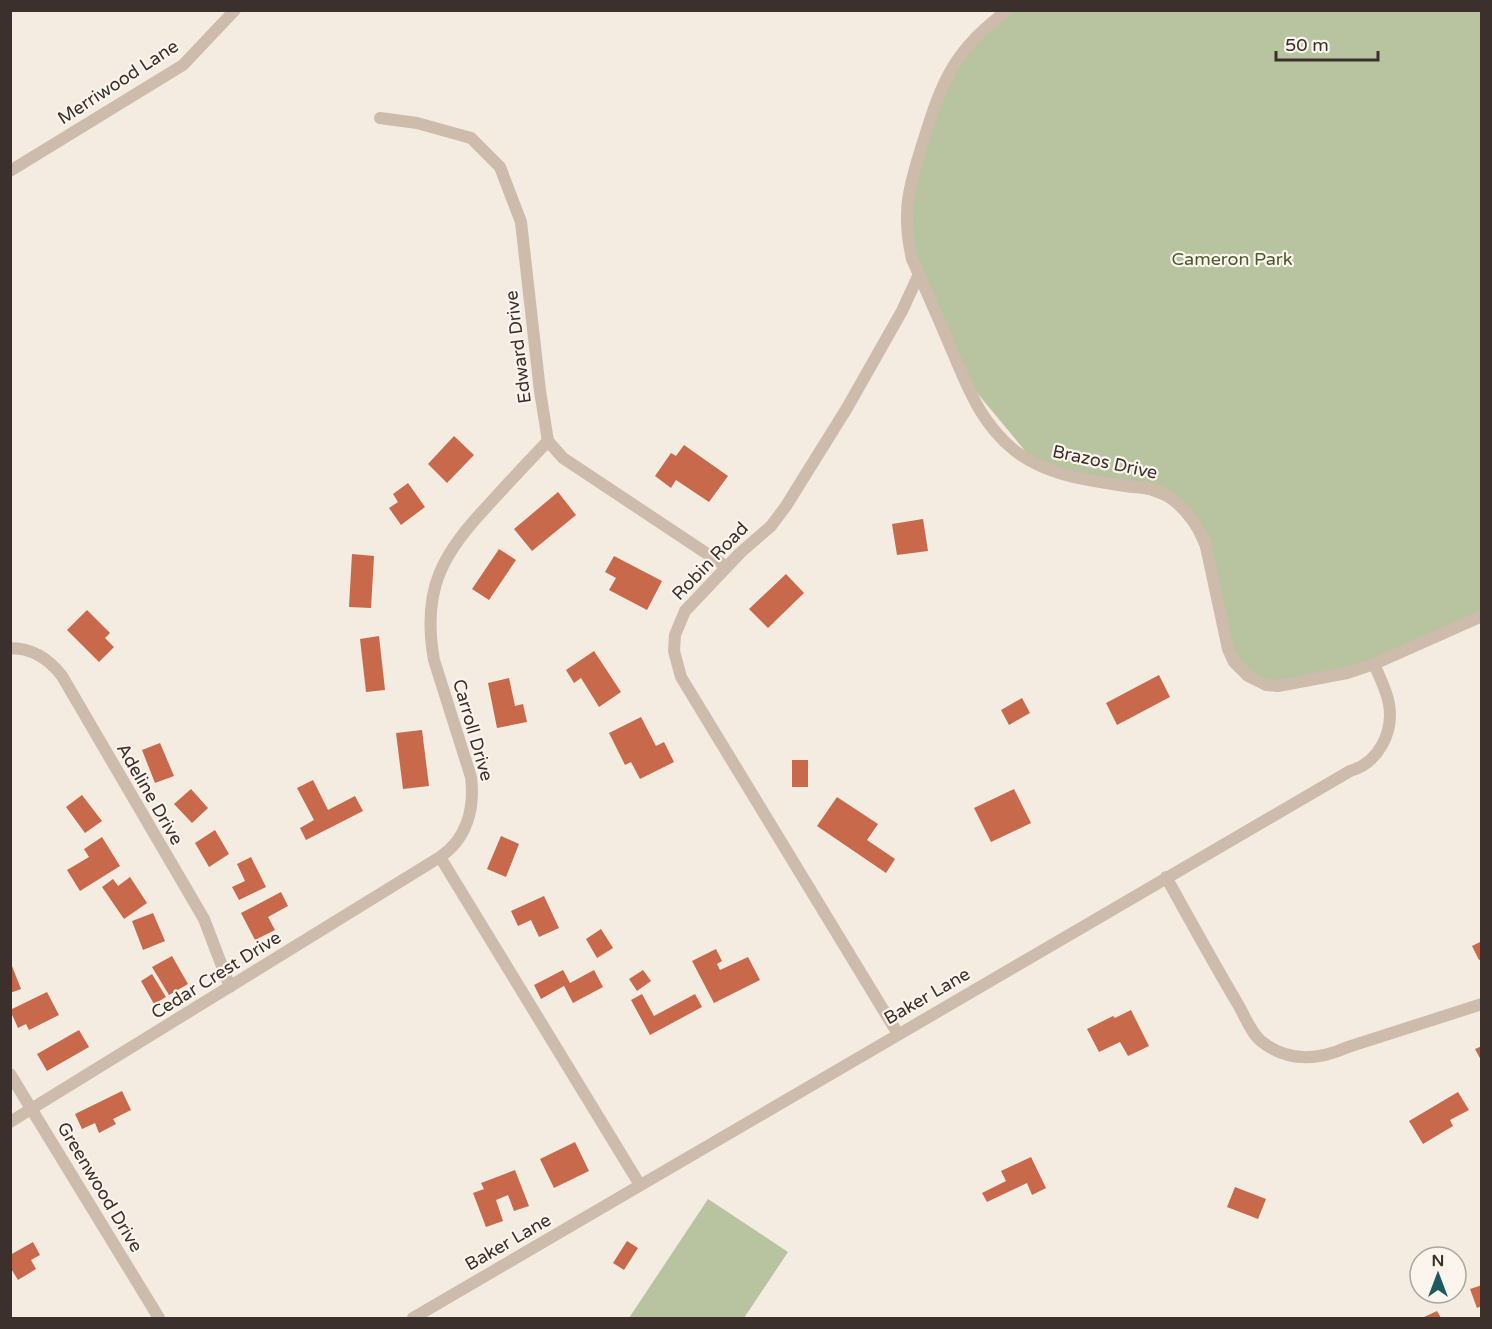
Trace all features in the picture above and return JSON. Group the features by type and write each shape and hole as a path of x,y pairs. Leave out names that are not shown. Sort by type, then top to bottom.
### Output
{"street":[{"name":"Merriwood Lane","path":"10,171 183,64 235,10"},
{"name":"Brazos Drive","path":"1008,10 987,26 963,51 937,95 908,193 906,217 912,259 970,396 982,416 1016,452 1050,471 1159,491 1184,508 1205,542 1228,649 1234,662 1248,676 1266,684 1278,686 1374,664 1482,616"},
{"name":"Edward Drive","path":"380,118 417,123 471,138 500,168 521,222 540,391 548,441"},
{"name":"Robin Road","path":"898,1034 687,687 676,665 674,651 678,623 689,606 771,526 786,506 847,408 902,311 919,274"},
{"path":"548,441 563,458 727,567"},
{"name":"Carroll Drive","path":"440,857 448,852 459,839 468,823 472,810 473,792 471,777 434,660 430,619 435,588 444,561 456,541 548,441"},
{"name":"Adeline Drive","path":"10,648 27,650 41,656 62,676 204,919 230,987"},
{"name":"Baker Lane","path":"413,1318 1166,877 1350,771 1368,763 1382,746 1390,714 1389,701 1374,664"},
{"path":"440,857 640,1185"},
{"name":"Cedar Crest Drive","path":"10,1122 440,857"},
{"path":"1166,877 1259,1040 1285,1055 1298,1058 1319,1058 1331,1055 1348,1047 1482,1004"},
{"name":"Greenwood Drive","path":"10,1074 159,1318"}],"green space":[{"name":"Cameron Park","path":"1009,11 1481,11 1481,616 1374,664 1266,685 1228,649 1212,575 1183,508 1128,487 1036,464 963,376 912,259 913,173 953,65"},
{"path":"708,1199 788,1252 744,1318 629,1318"}],"building":[{"path":"454,436 474,455 447,483 428,464"},
{"path":"684,445 728,476 709,502 676,480 671,488 655,476 671,453 676,456"},
{"path":"408,483 425,507 401,525 389,508 398,502 393,494"},
{"path":"558,492 576,515 532,551 514,529"},
{"path":"923,519 928,551 897,555 892,524"},
{"path":"499,549 516,560 489,600 472,589"},
{"path":"352,554 374,556 371,608 349,607"},
{"path":"614,556 662,581 647,610 609,590 616,578 605,572"},
{"path":"786,574 804,593 768,628 749,609"},
{"path":"87,610 110,633 105,638 114,647 99,662 67,630"},
{"path":"379,636 385,690 366,692 360,639"},
{"path":"594,651 621,692 599,707 581,678 574,683 566,670"},
{"path":"1159,675 1170,697 1117,725 1106,703"},
{"path":"509,678 515,706 523,704 527,722 497,728 488,683"},
{"path":"1022,698 1030,713 1009,725 1001,710"},
{"path":"641,717 656,746 664,742 674,762 640,779 631,762 625,765 609,733"},
{"path":"422,730 429,786 403,789 396,733"},
{"path":"160,743 174,776 155,783 142,750"},
{"path":"792,760 808,760 808,787 792,787"},
{"path":"313,780 328,810 355,796 363,811 306,840 300,828 314,820 297,788"},
{"path":"191,789 208,808 192,823 174,804"},
{"path":"1014,789 1031,823 991,842 974,808"},
{"path":"82,795 102,821 85,833 66,807"},
{"path":"837,797 878,824 867,840 895,859 886,873 817,826"},
{"path":"215,830 229,854 209,867 195,843"},
{"path":"501,836 519,844 506,877 487,869"},
{"path":"102,837 120,866 80,891 67,870 89,857 84,849"},
{"path":"251,857 266,887 239,900 232,887 245,881 237,864"},
{"path":"130,877 147,903 124,919 102,887 113,879 118,886"},
{"path":"281,892 288,906 268,917 275,930 255,940 241,913"},
{"path":"544,896 559,928 539,937 531,920 518,926 511,911"},
{"path":"153,913 165,941 143,950 132,921"},
{"path":"601,929 613,948 597,958 586,939"},
{"path":"1482,941 1482,959 1479,960 1472,946"},
{"path":"716,949 722,961 717,964 720,970 748,957 760,980 714,1003 692,961"},
{"path":"172,956 188,984 169,995 152,967"},
{"path":"10,961 21,989 10,993"},
{"path":"563,970 570,983 594,970 603,987 573,1003 564,986 541,999 534,985"},
{"path":"643,970 651,981 637,991 629,979"},
{"path":"152,974 166,997 154,1004 141,981"},
{"path":"47,992 59,1015 29,1030 26,1024 18,1028 10,1010"},
{"path":"642,994 654,1016 695,994 702,1007 650,1035 631,1000"},
{"path":"1131,1010 1149,1046 1128,1056 1120,1042 1099,1052 1087,1029"},
{"path":"79,1030 89,1047 47,1071 37,1054"},
{"path":"1482,1046 1482,1062 1475,1049"},
{"path":"122,1091 131,1110 113,1119 116,1124 99,1133 95,1123 82,1129 75,1114"},
{"path":"1458,1092 1469,1110 1450,1120 1453,1126 1423,1144 1409,1121"},
{"path":"575,1142 589,1171 554,1188 540,1159"},
{"path":"1031,1157 1046,1188 1032,1195 1027,1183 987,1202 982,1193 1006,1181 1001,1171"},
{"path":"515,1170 529,1206 514,1211 508,1195 496,1200 503,1221 486,1227 473,1193 484,1189 481,1183"},
{"path":"1235,1187 1266,1199 1258,1219 1227,1207"},
{"path":"627,1241 638,1248 624,1270 613,1263"},
{"path":"33,1242 40,1255 31,1260 36,1269 18,1280 10,1267 10,1255"},
{"path":"1482,1285 1482,1306 1477,1308 1470,1289"},
{"path":"1437,1311 1441,1318 1422,1318"}]}
